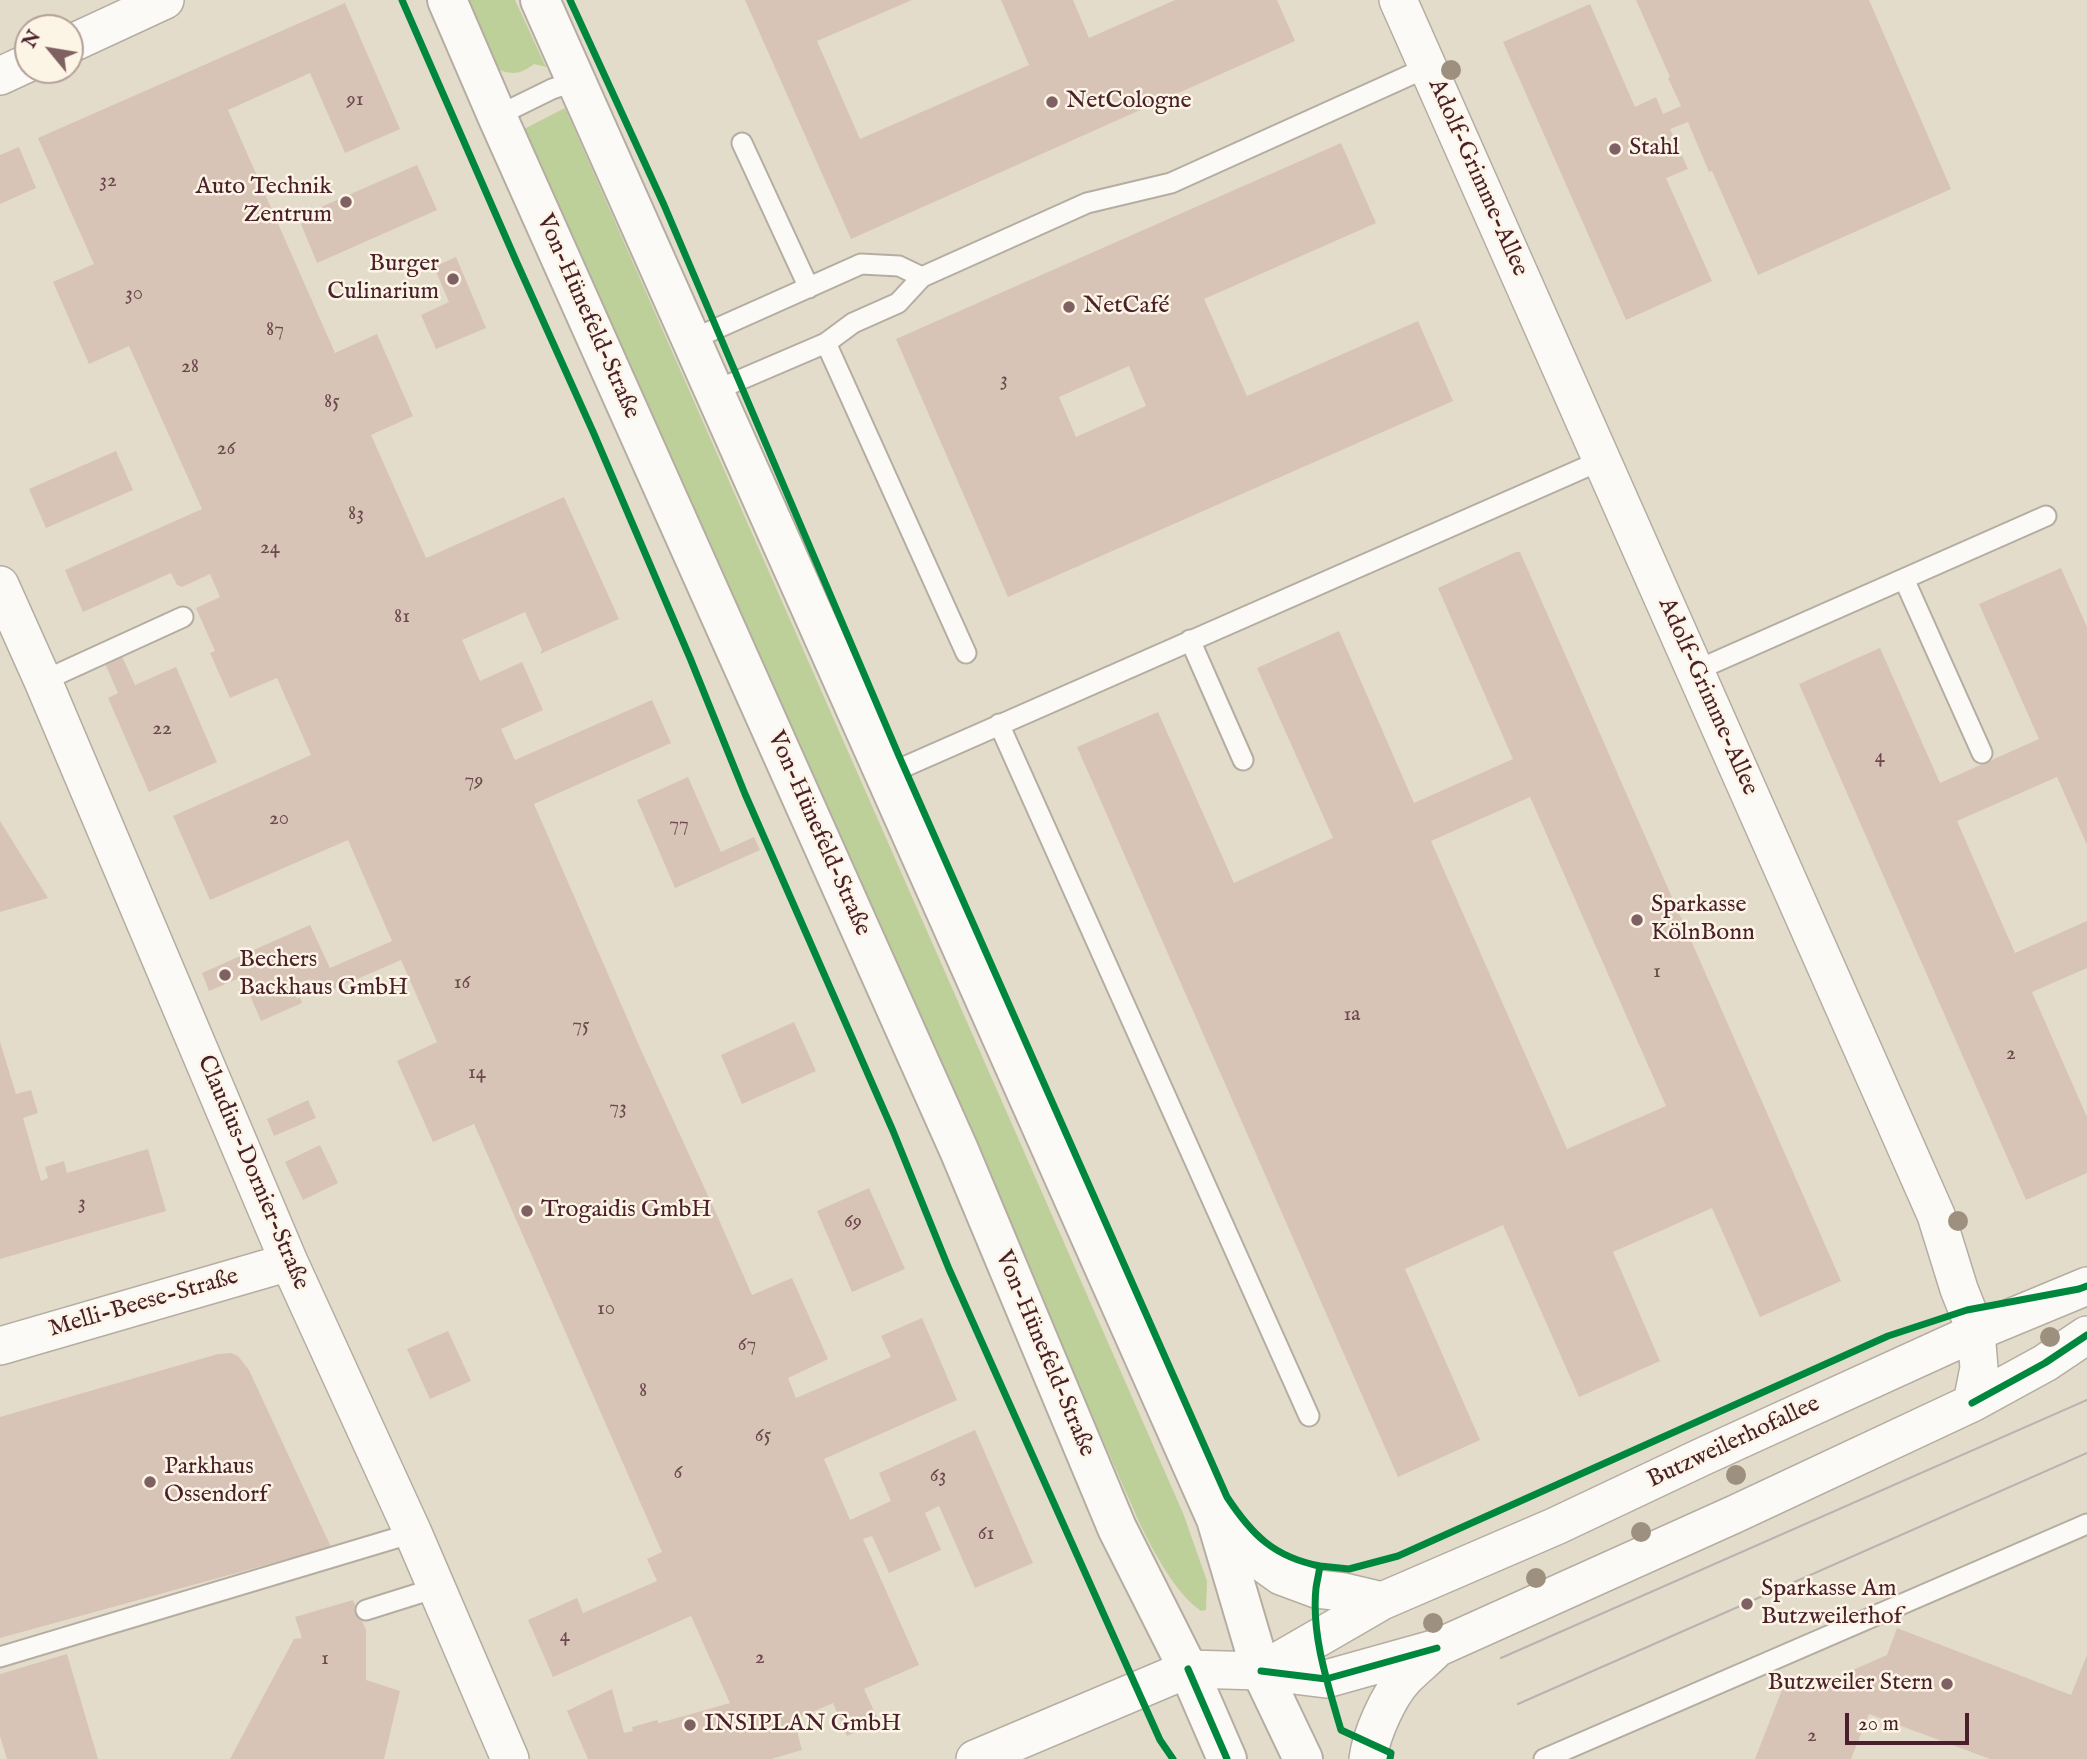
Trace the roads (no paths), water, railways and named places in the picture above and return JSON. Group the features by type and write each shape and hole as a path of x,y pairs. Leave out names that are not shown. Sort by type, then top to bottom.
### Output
{"street":[{"path":"84,38 165,0"},
{"name":"Von-Hünefeld-Straße","path":"447,0 959,1150 1117,1528 1188,1669 1227,1759"},
{"path":"540,0 1216,1519 1261,1671 1303,1759"},
{"name":"Adolf-Grimme-Allee","path":"1398,0 1936,1215 1959,1289 1976,1332 1979,1368 1972,1403"},
{"name":"Claudius-Dornier-Straße","path":"0,585 289,1262 413,1533 510,1759"},
{"name":"Melli-Beese-Straße","path":"0,1346 289,1262"},
{"name":"Butzweilerhofallee","path":"1261,1671 1382,1601 1556,1526 1976,1332 2087,1286"},
{"path":"975,1759 1188,1669 1261,1671 1326,1679 1437,1648 1735,1514 1972,1403 2046,1363 2087,1335"},
{"path":"1216,1519 1249,1553 1281,1576 1316,1589 1345,1592 1382,1601"},
{"path":"1367,1759 1370,1743 1384,1712 1403,1680 1437,1648"}],"lane":[{"path":"714,391 826,343 853,323 898,303 922,276 1087,203 1171,183 1428,67"},
{"path":"497,116 552,89 576,81"},
{"path":"742,143 809,288"},
{"path":"691,340 861,264 900,266 922,276"},
{"path":"826,343 966,653"},
{"path":"886,777 999,724 1602,460"},
{"path":"1695,671 2046,516"},
{"path":"1904,579 1982,753"},
{"path":"43,681 183,617"},
{"path":"1190,640 1243,760"},
{"path":"999,724 1309,1416"},
{"path":"1544,1759 2087,1524"},
{"path":"0,1657 413,1533"},
{"path":"366,1610 436,1588"}],"tram line":[{"path":"1501,1658 2087,1400"},
{"path":"1518,1704 2087,1453"}],"place":[{"name":"NetCologne","path":"1052,102"},
{"name":"Stahl","path":"1615,149"},
{"name":"Auto Technik Zentrum","path":"346,202"},
{"name":"Burger Culinarium","path":"453,279"},
{"name":"NetCafé","path":"1069,307"},
{"name":"Sparkasse KölnBonn","path":"1637,920"},
{"name":"Bechers Backhaus GmbH","path":"225,975"},
{"name":"Trogaidis GmbH","path":"527,1211"},
{"name":"Parkhaus Ossendorf","path":"150,1482"},
{"name":"Sparkasse Am Butzweilerhof","path":"1747,1604"},
{"name":"Butzweiler Stern","path":"1947,1684"},
{"name":"INSIPLAN GmbH","path":"690,1725"}]}
